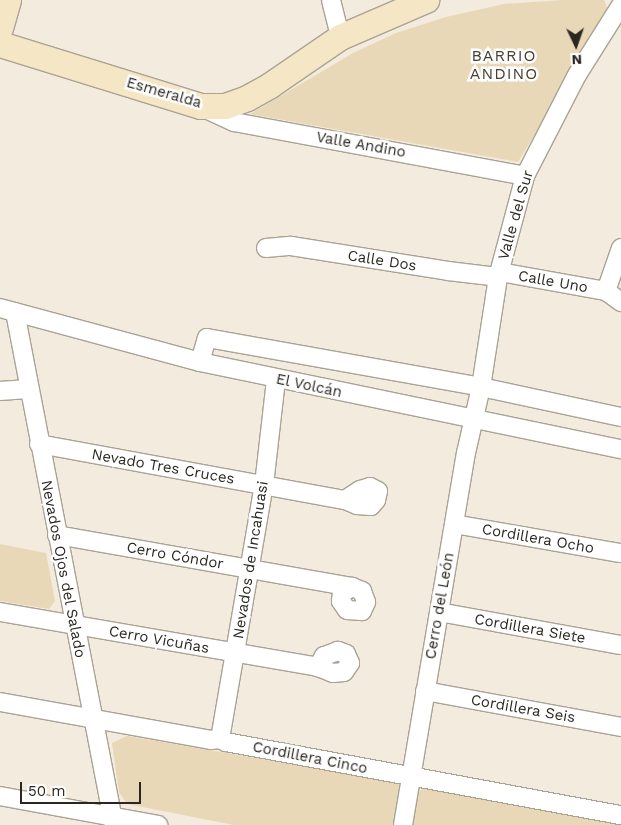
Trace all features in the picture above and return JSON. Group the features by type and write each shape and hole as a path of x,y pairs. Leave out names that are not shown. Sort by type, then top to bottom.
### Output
{"street":[{"path":"0,28 8,0"},
{"path":"331,0 340,37"},
{"name":"Esmeralda","path":"0,44 200,106 225,106 247,98 270,85 340,37 426,0"},
{"name":"Valle del Sur","path":"481,387 499,274 525,176 577,76 621,5"},
{"name":"Valle Andino","path":"200,106 234,122 525,176"},
{"name":"Calle Dos","path":"266,248 291,246 448,271 499,274"},
{"name":"Calle Uno","path":"606,291 621,248"},
{"name":"Calle Uno","path":"499,274 606,291 621,302"},
{"name":"El Volcán","path":"7,310 200,362 621,449"},
{"name":"Nevados Ojos del Salado","path":"7,310 28,389 113,821"},
{"name":"El Volcán","path":"200,362 207,338 481,387 621,417"},
{"name":"Nevados de Incahuasi","path":"220,740 264,485 276,379"},
{"name":"Cerro del León","path":"402,825 454,524 481,387"},
{"path":"0,391 28,389"},
{"name":"Nevado Tres Cruces","path":"39,444 346,500"},
{"name":"Cordillera Ocho","path":"454,524 621,553"},
{"name":"Cerro Cóndor","path":"57,535 352,586"},
{"name":"Cerro Vicuñas","path":"0,612 318,667"},
{"name":"Cordillera Siete","path":"439,612 621,645"},
{"name":"Cordillera Seis","path":"425,691 621,727"},
{"name":"Cordillera Cinco","path":"0,702 211,740 220,740 411,777 621,814"},
{"path":"0,796 113,821 158,825"}],"shaded area":[{"path":"563,0 604,0 609,13 518,162 250,114 353,53 396,33 446,17 504,4"},
{"path":"0,544 46,553 55,601 49,609 0,601"},
{"path":"127,736 396,782 401,788 395,825 234,825 127,804 119,792 112,743"},
{"path":"426,788 621,825 409,825 418,791"}],"district":[{"name":"BARRIO ANDINO","path":"504,65"}]}
